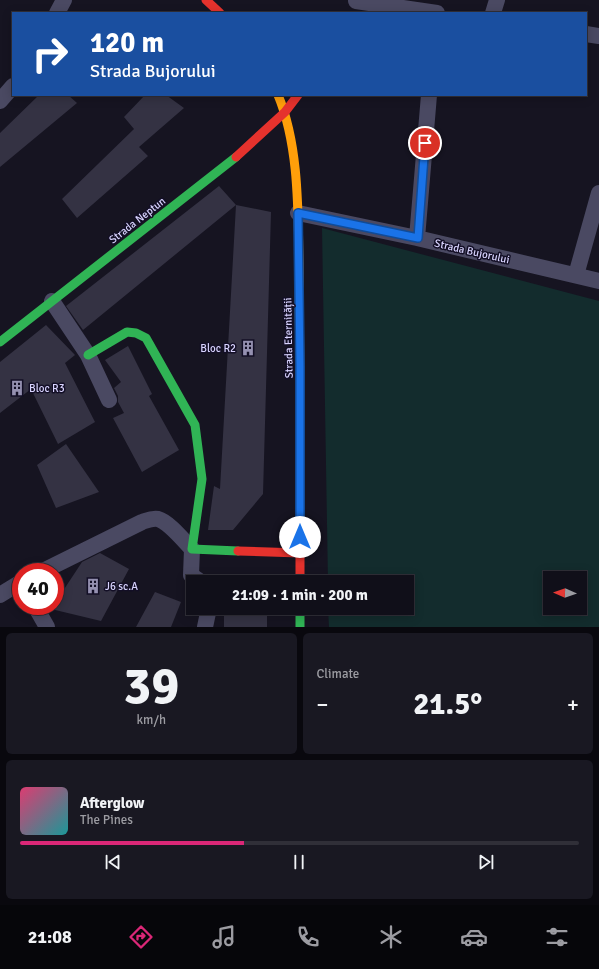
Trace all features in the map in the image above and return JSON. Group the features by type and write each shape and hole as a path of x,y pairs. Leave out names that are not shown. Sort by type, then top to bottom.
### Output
{"street":[{"path":"58,12 64,0"},
{"path":"206,0 219,12"},
{"path":"493,12 497,0"},
{"path":"355,5 426,12"},
{"path":"587,34 599,36"},
{"path":"0,101 12,87"},
{"name":"Strada Eternității","path":"278,96 285,112 294,163 298,213 300,575"},
{"name":"Strada Neptun","path":"0,342 244,150 285,112 297,96"},
{"path":"418,238 429,96"},
{"path":"576,275 599,193"},
{"name":"Strada Bujorului","path":"298,213 418,238 599,281"},
{"path":"52,301 88,355 108,400"},
{"path":"88,355 127,332 136,333 146,338 195,425 202,479 192,549 191,575"},
{"path":"59,563 151,519 159,519 168,524 192,549 300,553"},
{"path":"0,595 12,588"},
{"path":"40,615 47,627"},
{"path":"205,627 208,615"},
{"path":"300,615 300,627"}],"green space":[{"path":"322,228 599,301 599,627 329,627 328,615 414,615 414,575 328,575"}],"building":[{"path":"38,96 69,96 77,103 0,167 0,133"},
{"path":"144,96 167,96 184,108 139,147 148,156 77,218 62,199 134,129 124,117"},
{"path":"219,186 236,205 83,330 66,306"},
{"name":"Bloc R2","path":"236,205 271,212 263,494 233,530 208,530 214,486 220,489"},
{"path":"46,325 75,355 65,363 95,422 58,444 31,389 0,413 0,362"},
{"path":"128,346 152,394 149,396 179,450 142,472 113,418 124,413 118,402 118,396 114,388 121,382 105,360"},
{"path":"66,444 99,492 56,508 37,465"},
{"name":"J6 sc.A","path":"100,553 129,569 101,621 64,612 64,589 82,562"},
{"path":"155,592 181,602 171,627 136,627"},
{"path":"224,615 267,615 267,627 224,627"}],"traffic: fast":[{"path":"0,342 236,157"},
{"path":"88,355 127,332 136,333 146,338 195,425 202,479 192,549 238,551"},
{"path":"300,615 300,627"}],"traffic: slow":[{"path":"278,96 285,114 290,135 296,178 299,243 300,404"}],"traffic: jam":[{"path":"206,0 219,12"},
{"path":"236,157 285,112 297,96"},
{"path":"300,404 300,575"},
{"path":"238,551 300,553"}],"place":[{"name":"Bloc R2","path":"248,348"},
{"name":"Bloc R3","path":"17,388"},
{"name":"J6 sc.A","path":"93,586"}],"route":[{"path":"300,537 298,213 418,238 425,143"}]}
